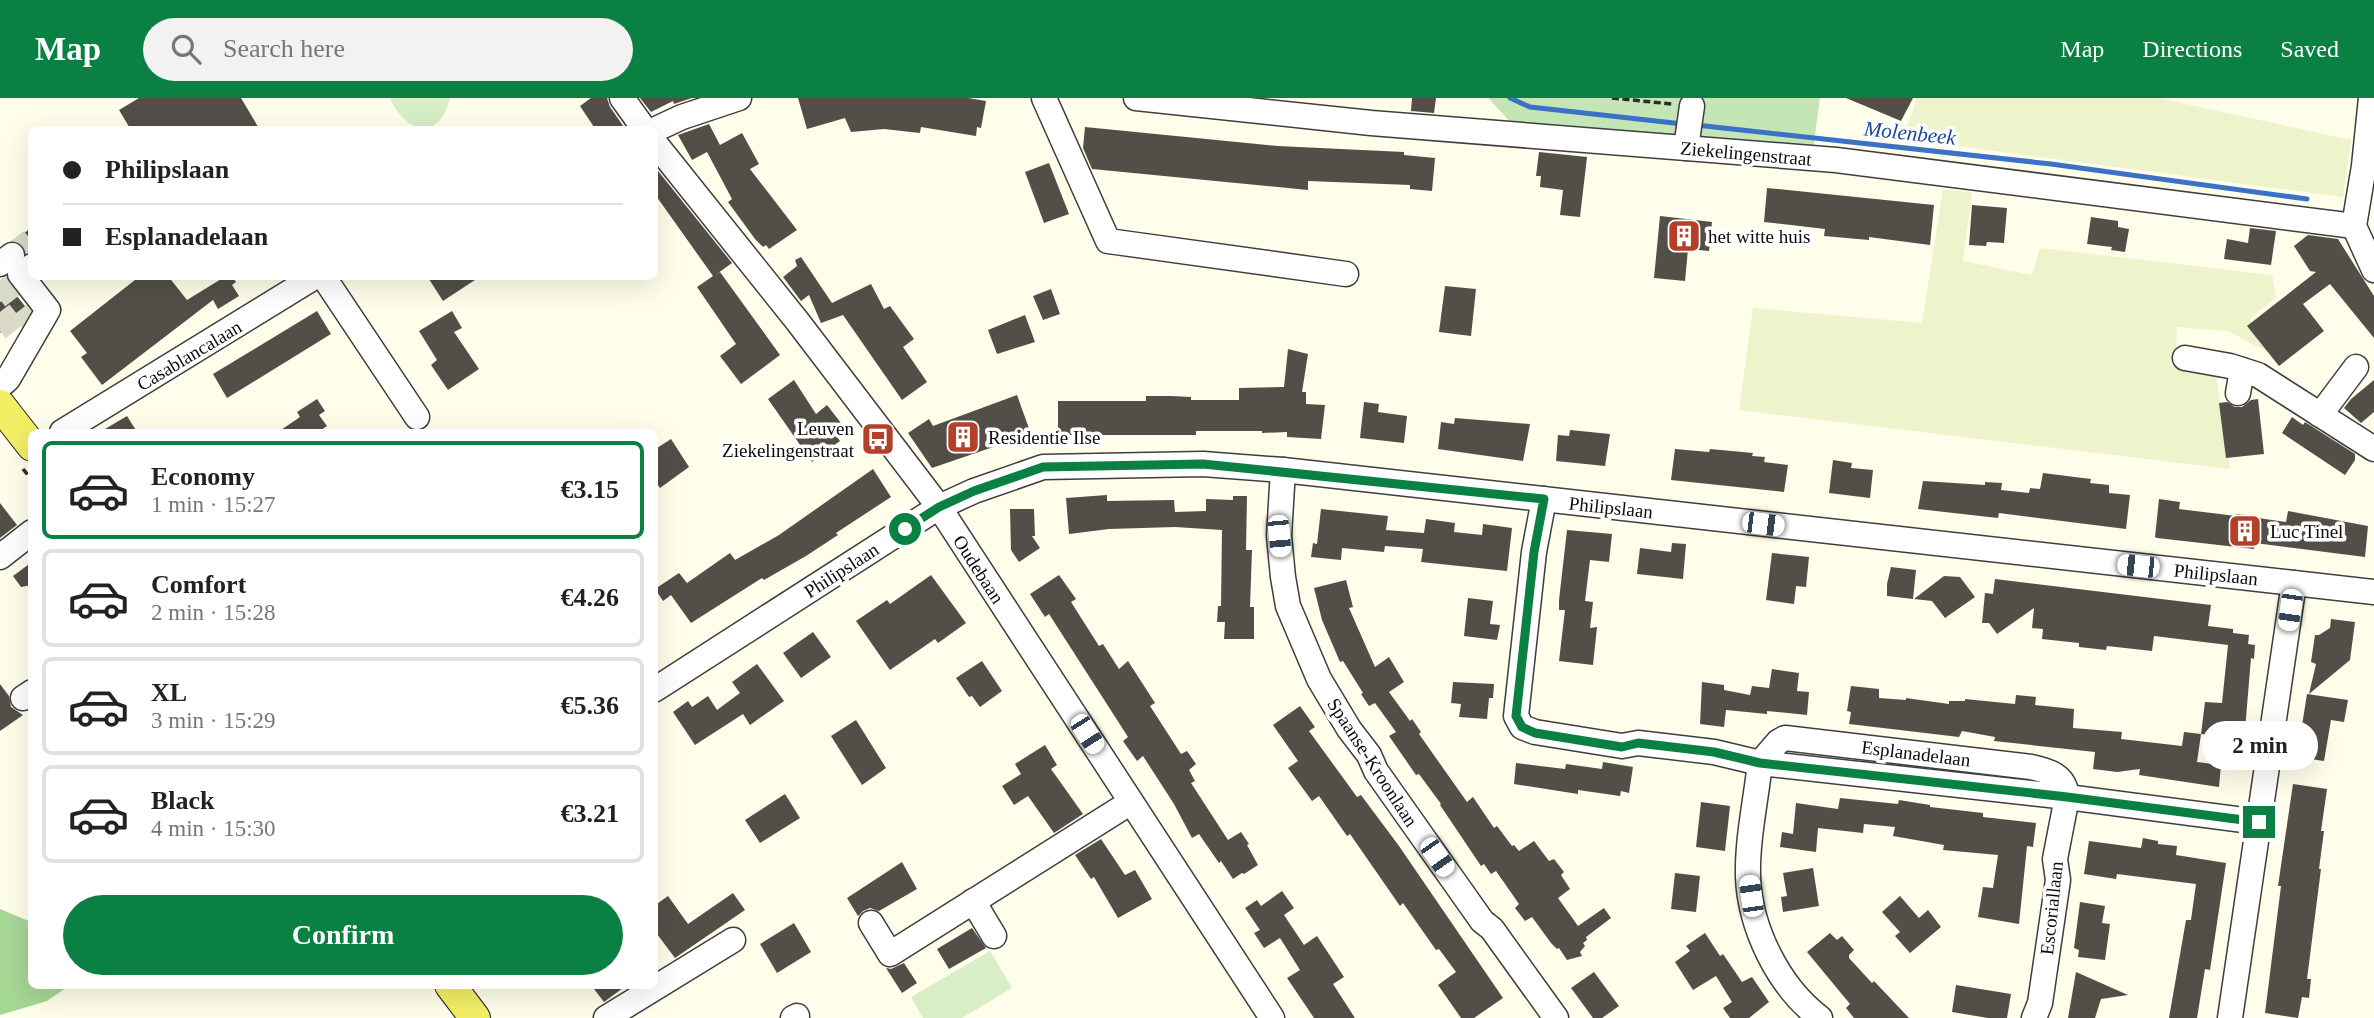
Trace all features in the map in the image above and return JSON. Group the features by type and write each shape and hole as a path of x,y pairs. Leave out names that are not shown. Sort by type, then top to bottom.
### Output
{"main road":[{"path":"0,405 28,441"},
{"path":"453,989 475,1018"}],"street":[{"path":"622,98 642,126"},
{"path":"658,128 739,98"},
{"path":"1044,98 1108,241 1346,274"},
{"name":"Ziekelingenstraat","path":"1136,98 1371,123 1836,160 2354,226"},
{"path":"2371,98 2366,153 2354,226 2374,270"},
{"path":"1686,148 1692,106"},
{"name":"Oudebaan","path":"658,147 939,507 1272,1018"},
{"path":"0,386 8,379 48,310 14,262"},
{"name":"Casablancalaan","path":"67,429 309,280"},
{"path":"326,280 417,417"},
{"path":"2185,358 2240,381 2258,375 2374,449"},
{"path":"2320,415 2356,367"},
{"name":"Philipslaan","path":"658,687 939,507 974,491 1043,467 1203,464 1283,470 2374,592"},
{"name":"Spaanse-Kroonlaan","path":"1283,470 1279,536 1283,577 1288,606 1319,679 1349,729 1369,755 1376,771 1482,921 1492,929 1556,1018"},
{"path":"1544,499 1534,552 1516,716 1522,727 1535,733 1622,747 1638,743 1714,752 1760,763 1748,860 1748,878 1754,908 1768,954 1789,986 1820,1018"},
{"path":"0,557 28,536"},
{"path":"2230,1018 2294,583"},
{"name":"Esplanadelaan","path":"1760,763 1785,738 2031,766 2057,775 2067,789 2067,797"},
{"path":"2067,797 2259,822"},
{"name":"Escoriallaan","path":"2034,1018 2040,1003 2058,880 2055,859 2067,797"},
{"path":"871,923 890,954 1131,802"},
{"path":"973,901 994,936"},
{"path":"658,986 733,940"},
{"path":"606,1018 653,989"}],"path":[{"path":"1612,98 1692,106"}],"green space":[{"path":"390,98 450,98 445,112 432,126 413,125 397,110"},
{"path":"1488,98 1820,98 1813,149 1514,126"},
{"path":"1917,98 2159,98 2351,140 2343,197 1903,139"},
{"path":"1943,190 1972,192 1963,261 2032,275 2040,248 2272,275 2276,297 2250,319 2279,358 2228,331 2177,327 2175,368 2215,369 2230,469 1739,410 1753,308 1922,323"},
{"path":"0,909 28,921 28,989 64,989 47,1001 0,1015"},
{"path":"990,951 1012,988 962,1018 923,1018 911,997"}],"building":[{"path":"139,98 241,98 258,126 129,126 119,110"},
{"path":"591,98 607,98 623,126 593,126 580,106"},
{"path":"640,98 692,98 674,104 673,101 651,112"},
{"path":"798,98 968,98 986,101 981,128 977,127 976,136 921,127 920,133 884,129 851,132 845,118 807,129"},
{"path":"1412,98 1436,98 1434,113 1411,111"},
{"path":"1846,98 1913,98 1901,121"},
{"path":"709,124 720,145 742,133 759,164 750,169 797,230 769,249 755,239 728,202 732,199 707,152 692,160 678,135"},
{"path":"1085,127 1278,146 1404,152 1404,155 1435,158 1432,191 1410,189 1410,185 1308,181 1308,190 1092,169 1083,148"},
{"path":"1539,152 1587,157 1580,217 1560,215 1563,190 1540,187 1541,176 1536,176"},
{"path":"1049,163 1069,214 1044,223 1025,172"},
{"path":"658,171 732,263 714,276 720,272 780,355 741,384 720,356 736,344 697,287 713,276 658,199"},
{"path":"1767,188 1934,205 1930,245 1869,237 1869,240 1824,236 1825,229 1764,222"},
{"path":"1972,205 2007,208 2004,243 1969,245"},
{"name":"het witte huis","path":"1660,216 1712,222 1709,251 1688,249 1685,281 1654,278"},
{"path":"2091,217 2118,221 2118,227 2129,229 2125,252 2111,250 2112,247 2087,244"},
{"path":"2250,228 2276,231 2271,265 2224,259 2227,239 2248,243"},
{"path":"28,230 28,253 23,246 14,241"},
{"path":"2308,235 2338,239 2374,296 2374,338 2330,284 2303,304 2324,331 2279,366 2247,326 2316,272 2310,271 2294,246"},
{"path":"801,257 832,303 871,284 884,309 890,306 914,339 903,347 927,382 902,400 843,315 821,323 809,295 801,301 783,277 797,266 795,260"},
{"path":"135,280 171,280 187,300 220,280 236,282 232,285 239,296 218,309 213,300 102,385 81,357 87,353 70,331"},
{"path":"430,280 475,280 443,301"},
{"path":"1445,286 1476,289 1471,336 1439,332"},
{"path":"1051,289 1060,314 1043,320 1033,296"},
{"path":"13,291 28,310 0,333 0,302"},
{"path":"317,311 331,334 227,398 213,374"},
{"path":"452,311 462,328 454,332 479,369 448,390 431,365 437,360 419,331"},
{"path":"1025,315 1035,342 997,354 988,330"},
{"path":"1288,349 1308,354 1302,392 1306,392 1306,404 1325,405 1321,439 1287,437 1287,432 1262,431 1196,431 1196,435 1058,435 1058,401 1146,401 1146,396 1239,400 1239,388 1284,387"},
{"path":"794,380 816,414 827,405 841,423 832,430 840,441 812,462 768,399"},
{"path":"2374,380 2374,412 2361,423 2344,408"},
{"path":"1017,395 1031,434 932,468 908,433 929,419 933,426"},
{"path":"317,399 325,411 319,415 327,426 322,429 282,429 300,417 297,412"},
{"path":"2258,399 2264,454 2226,458 2219,403 2227,402 2235,407 2242,407 2251,400"},
{"path":"1364,402 1379,404 1378,412 1407,416 1404,443 1360,438"},
{"path":"127,416 135,429 105,429"},
{"path":"2292,417 2303,425 2305,422 2355,454 2355,460 2345,475 2282,433"},
{"path":"1455,418 1530,424 1523,461 1438,449 1441,422 1454,424"},
{"path":"1570,430 1610,434 1605,466 1556,461 1558,435 1569,436"},
{"path":"671,439 689,467 660,488 658,485 658,447"},
{"path":"1675,449 1753,453 1752,456 1765,457 1764,462 1788,465 1784,492 1671,480"},
{"path":"1833,460 1852,463 1851,468 1873,470 1870,498 1829,493"},
{"path":"873,469 891,497 806,556 764,580 762,578 691,623 671,595 663,601 658,594 658,587 679,573 687,583 730,553 735,560 779,535"},
{"path":"2043,473 2091,479 2090,483 2109,485 2109,493 2130,495 2126,529 1999,513 1998,518 1918,509 1923,481 1985,485 1985,482 2002,483 2001,490 2029,493 2030,488 2040,489"},
{"path":"1107,495 1107,501 1174,500 1175,512 1206,511 1206,499 1233,500 1233,496 1247,496 1246,550 1252,550 1250,607 1254,607 1254,639 1224,639 1225,622 1217,622 1218,606 1221,606 1222,530 1175,527 1109,529 1069,534 1066,498"},
{"path":"2159,499 2180,502 2179,509 2258,516 2286,522 2288,511 2368,526 2365,557 2255,543 2254,549 2157,538"},
{"path":"0,503 17,525 0,538"},
{"path":"1010,509 1034,509 1035,536 1032,536 1040,548 1019,562 1011,550"},
{"path":"1321,509 1388,516 1386,530 1424,533 1426,519 1455,523 1454,532 1482,535 1483,524 1512,528 1507,571 1421,562 1423,549 1385,546 1384,552 1342,548 1341,560 1311,557 1313,543 1317,544"},
{"path":"1567,530 1612,534 1609,562 1590,560 1585,601 1593,602 1590,628 1597,627 1593,665 1559,661 1565,610 1559,610 1559,600"},
{"path":"1672,543 1686,544 1683,579 1637,574 1640,548 1671,552"},
{"path":"1772,553 1809,557 1806,587 1796,586 1794,604 1766,600"},
{"path":"28,565 28,586 21,587 13,576"},
{"path":"1891,567 1916,570 1913,599 1887,596"},
{"path":"931,575 966,623 938,643 935,639 890,670 856,621 887,600 890,604"},
{"path":"1059,575 1076,599 1071,602 1099,646 1103,644 1119,669 1128,661 1155,703 1150,706 1181,754 1187,751 1196,764 1189,770 1195,781 1191,783 1228,840 1241,832 1258,865 1233,879 1199,834 1192,838 1143,756 1137,761 1123,741 1128,737 1049,614 1045,617 1030,594"},
{"path":"1944,576 1960,577 1975,597 1945,618 1932,601 1914,599"},
{"path":"1995,579 2211,605 2208,626 2233,629 2233,633 2249,635 2248,644 2255,645 2254,659 2251,658 2245,730 2227,728 2225,737 2201,734 2205,702 2222,703 2228,645 2154,636 2152,651 2107,646 2106,650 2079,647 2079,643 2042,639 2043,629 2032,628 2034,608 1997,634 1989,623 1982,623 1985,593 1993,594"},
{"path":"1346,580 1353,607 1349,608 1375,667 1389,657 1404,682 1389,692 1410,721 1412,719 1421,732 1419,734 1467,802 1473,797 1494,828 1497,826 1519,851 1534,841 1549,861 1554,859 1564,872 1561,875 1570,889 1558,898 1578,926 1604,908 1611,918 1586,937 1587,940 1583,943 1585,946 1580,952 1582,956 1567,960 1532,917 1525,921 1515,908 1519,904 1496,871 1491,874 1484,864 1481,866 1441,804 1419,774 1416,775 1389,736 1396,732 1375,703 1369,706 1343,661 1340,662 1322,620 1314,588"},
{"path":"1468,598 1493,601 1490,624 1500,625 1497,640 1464,636"},
{"path":"2331,619 2355,622 2350,660 2309,694 2316,664 2311,662 2315,635 2330,628"},
{"path":"813,632 831,657 801,678 783,653"},
{"path":"982,661 1002,691 980,707 956,678"},
{"path":"757,664 784,701 750,725 743,714 695,745 673,712 688,701 692,707 708,696 717,710 740,693 732,682"},
{"path":"1772,669 1799,673 1797,691 1809,692 1807,715 1726,710 1724,727 1700,724 1702,682 1724,685 1724,690 1750,695 1752,686 1769,688"},
{"path":"1453,682 1494,684 1493,698 1489,698 1487,719 1459,717 1461,704 1451,703"},
{"path":"0,684 9,696 11,707 23,715 0,731"},
{"path":"1851,686 1879,689 1879,698 1906,698 1949,704 1949,701 1965,699 2015,704 2016,695 2036,697 2035,705 2074,709 2073,728 2122,732 2121,739 2182,746 2184,732 2201,734 2197,762 2221,765 2219,787 2139,775 2140,769 2117,772 2093,769 2095,752 1994,741 1995,737 1962,731 1959,737 1849,724 1851,712 1847,711"},
{"path":"2307,694 2348,700 2344,722 2331,720 2324,761 2297,757"},
{"path":"1300,706 1315,727 1309,731 1357,797 1361,795 1399,846 1503,998 1474,1018 1461,1018 1438,985 1456,972 1439,949 1436,950 1403,903 1400,906 1350,834 1347,836 1319,796 1312,801 1288,768 1298,761 1273,725"},
{"path":"856,720 886,768 862,785 831,736"},
{"path":"1045,745 1057,765 1051,769 1083,814 1054,833 1028,796 1014,805 1002,786 1021,774 1015,764"},
{"path":"1603,762 1633,767 1629,793 1621,791 1620,796 1578,790 1578,794 1514,784 1516,763 1565,769 1566,764 1602,769"},
{"path":"2293,784 2327,789 2321,831 2324,831 2321,869 2307,979 2311,979 2309,998 2302,997 2298,1018 2265,1013 2281,886 2278,886"},
{"path":"785,794 800,818 760,843 745,820"},
{"path":"1840,798 1898,804 1899,800 1930,807 1983,813 1983,817 2036,823 2033,847 2027,846 2019,924 1978,917 1983,887 1993,888 1998,855 1943,850 1944,845 1893,836 1895,827 1864,824 1863,833 1818,828 1816,852 1780,847 1782,832 1793,834 1796,803 1838,809"},
{"path":"1701,802 1730,806 1725,851 1696,847"},
{"path":"2143,838 2158,841 2158,844 2177,846 2176,855 2226,863 2210,970 2205,969 2197,1018 2169,1018 2186,920 2191,920 2196,884 2117,874 2116,879 2084,874 2089,841 2141,848"},
{"path":"1101,839 1125,875 1135,870 1152,899 1118,918 1094,877 1091,879 1075,855"},
{"path":"902,862 917,889 879,911 870,908 858,916 847,898"},
{"path":"1813,868 1819,906 1783,912 1781,897 1787,896 1783,873"},
{"path":"1675,873 1700,876 1696,912 1671,909"},
{"path":"1282,891 1294,908 1284,915 1304,945 1317,936 1344,977 1333,984 1355,1018 1314,1018 1287,978 1300,970 1280,938 1264,948 1254,933 1260,930 1245,908 1257,900 1261,906"},
{"path":"733,893 745,910 675,958 658,935 658,903 668,896 688,924"},
{"path":"1900,896 1919,918 1928,910 1941,927 1910,953 1895,936 1900,932 1882,912"},
{"path":"2080,902 2105,906 2102,923 2110,924 2105,960 2078,957 2079,950 2074,948"},
{"path":"794,923 811,952 777,973 760,944"},
{"path":"972,928 986,948 949,969 937,949"},
{"path":"1705,933 1742,982 1752,977 1769,1002 1749,1018 1730,1018 1723,1008 1732,1002 1716,976 1693,990 1675,962 1690,951 1686,946"},
{"path":"1830,933 1837,940 1842,936 1854,950 1849,958 1909,1018 1854,1018 1846,1008 1850,1004 1807,952"},
{"path":"904,963 917,983 902,993 886,968 891,969"},
{"path":"1594,972 1619,1006 1602,1018 1593,1018 1571,988"},
{"path":"2076,972 2128,995 2101,999 2095,1018 2068,1018"},
{"path":"1956,985 2011,994 2007,1018 1952,1012"},
{"path":"594,989 622,989 604,1002"}],"waterway":[{"name":"Molenbeek","path":"1510,98 1530,107 1683,124"},
{"name":"Molenbeek","path":"1696,125 2051,164 2307,199"}],"tunnel":[{"path":"12,255 28,243"},
{"path":"0,280 37,328"},
{"path":"0,312 27,346"}],"place":[{"name":"het witte huis","path":"1684,236"},
{"name":"Residentie Ilse","path":"963,437"},
{"name":"Leuven Ziekelingenstraat","path":"878,439"},
{"name":"Luc Tinel","path":"2245,531"}],"route":[{"path":"905,529 939,507 974,491 1043,467 1203,464 1283,470 1544,499 1539,537 1534,552 1516,716 1522,727 1535,733 1622,747 1638,743 1689,749 1760,763 2067,797 2259,822"}]}
